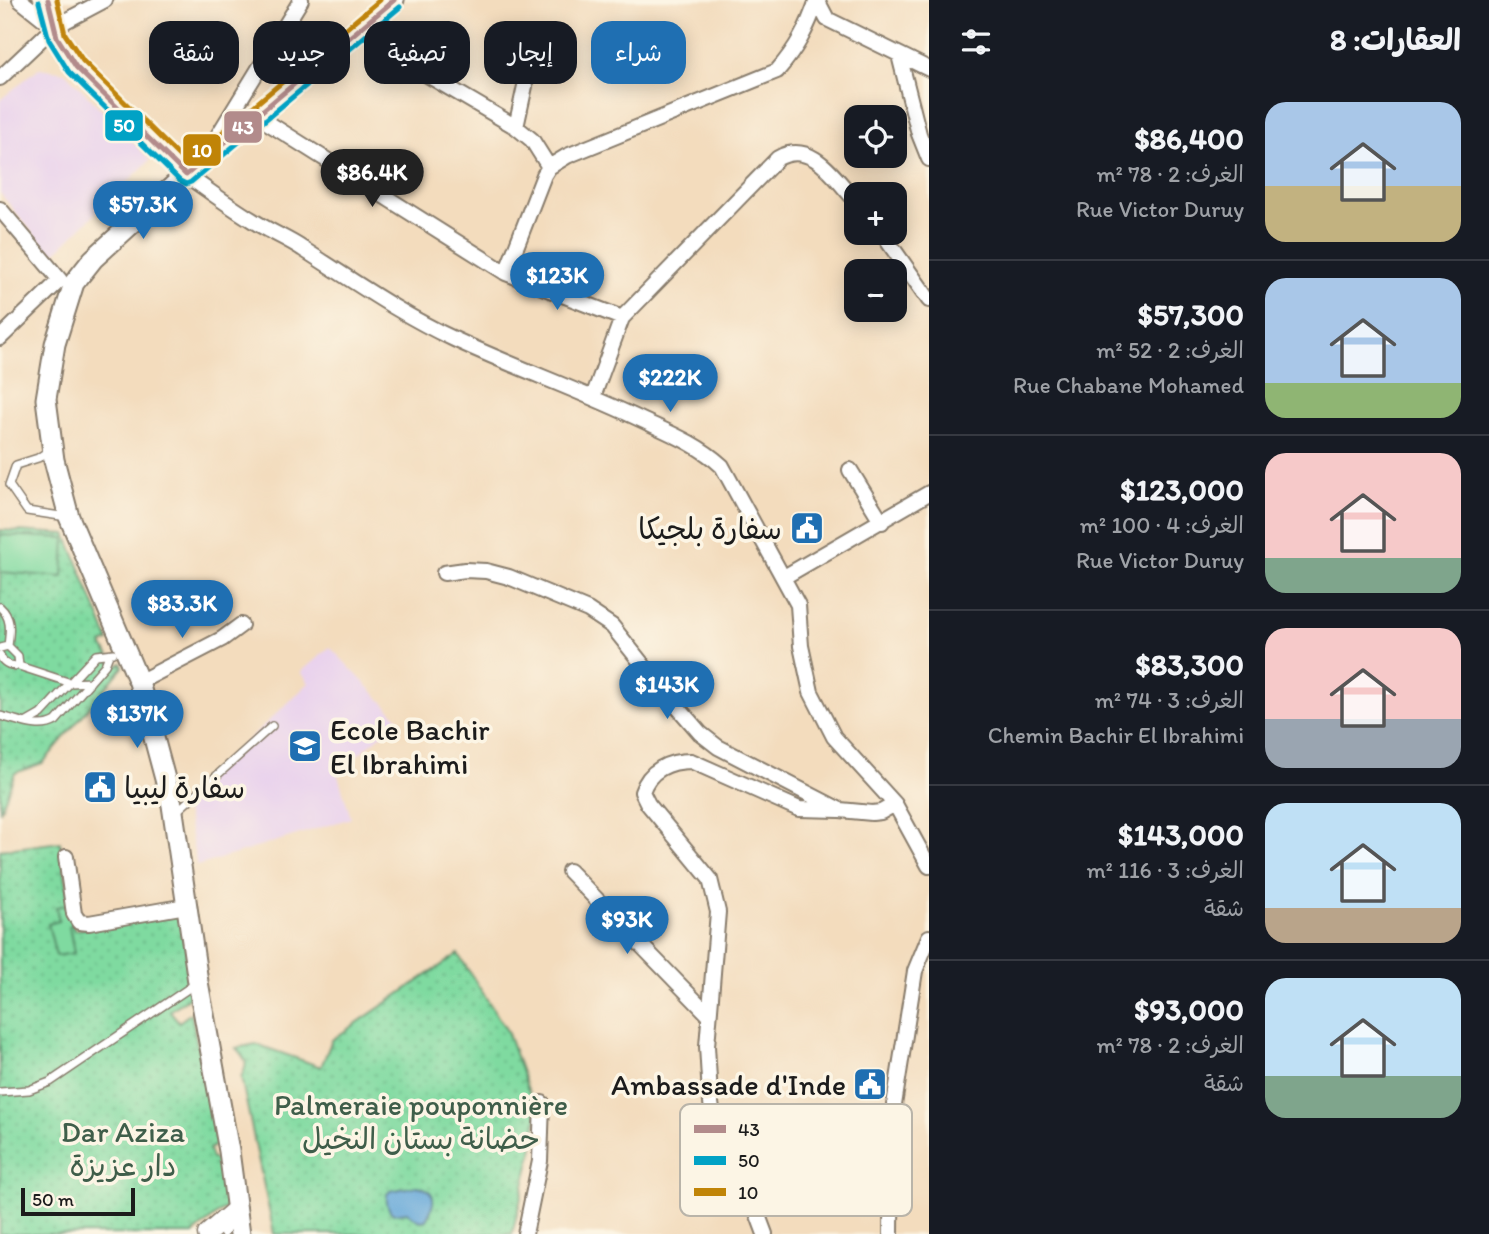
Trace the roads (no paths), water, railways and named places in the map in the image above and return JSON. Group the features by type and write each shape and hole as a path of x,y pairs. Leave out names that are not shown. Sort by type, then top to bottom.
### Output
{"main road":[{"path":"240,1234 229,1151 186,906 174,813 139,682 117,652 69,517 60,487 46,398 67,282 205,157 394,0"}],"street":[{"path":"20,0 54,27"},
{"path":"48,0 61,45 76,67 186,175 251,220 301,248 347,279 452,338 593,397 692,444 722,466 799,605 801,646 811,692 834,737 895,804 929,866"},
{"path":"0,78 54,27 105,0"},
{"path":"205,157 301,0"},
{"path":"506,273 549,167 567,156 777,71 796,49 809,24 817,0"},
{"path":"817,0 827,19 929,69"},
{"path":"899,55 919,134 929,159"},
{"path":"442,84 516,127 532,140 549,167"},
{"path":"516,127 525,86"},
{"path":"257,116 506,273 622,318"},
{"path":"593,397 622,318 778,158 798,152 811,156 844,189"},
{"path":"0,209 67,282 0,338"},
{"path":"891,245 929,300"},
{"path":"850,470 882,522"},
{"path":"784,577 929,493"},
{"path":"444,573 465,570 497,574 588,610 612,626 662,689 701,733 718,747 840,810"},
{"path":"139,682 222,639 241,625"},
{"path":"710,1104 707,1046 718,912 715,895 710,879 648,804 642,792 648,778 670,764 691,761 799,809 840,810 864,814 881,812 895,804"},
{"path":"66,857 74,914 79,922 89,923 186,906"},
{"path":"569,871 709,1016"},
{"path":"894,1104 915,971 929,937"},
{"path":"525,1234 540,1161 542,1103"},
{"path":"207,1234 236,1209"},
{"path":"758,1216 765,1234"},
{"path":"891,1216 891,1234"}],"lane":[{"path":"54,447 38,458 16,465 9,485 27,511 69,517"},
{"path":"0,607 10,622 4,647 18,656 19,666"},
{"path":"0,716 49,726 117,652"},
{"path":"26,723 36,719 96,656 117,652"},
{"path":"0,655 10,666 19,666 71,683 90,682"},
{"path":"71,683 76,699"},
{"path":"174,813 272,726"},
{"path":"0,1093 29,1090 50,1082 198,982"},
{"path":"224,1234 236,1209"}],"water":[{"path":"417,1186 432,1195 433,1204 426,1220 419,1221 407,1212 393,1214 389,1210 387,1194 390,1191"}],"place":[{"name":"سفارة بلجيكا","path":"807,528"},
{"name":"Ecole Bachir El Ibrahimi","path":"305,746"},
{"name":"سفارة ليبيا","path":"100,787"},
{"name":"Ambassade d'Inde","path":"870,1084"}],"park label":[{"name":"Palmeraie pouponnière حضانة بستان النخيل","path":"421,1121"},
{"name":"Dar Aziza دار عزيزة","path":"123,1148"}]}
